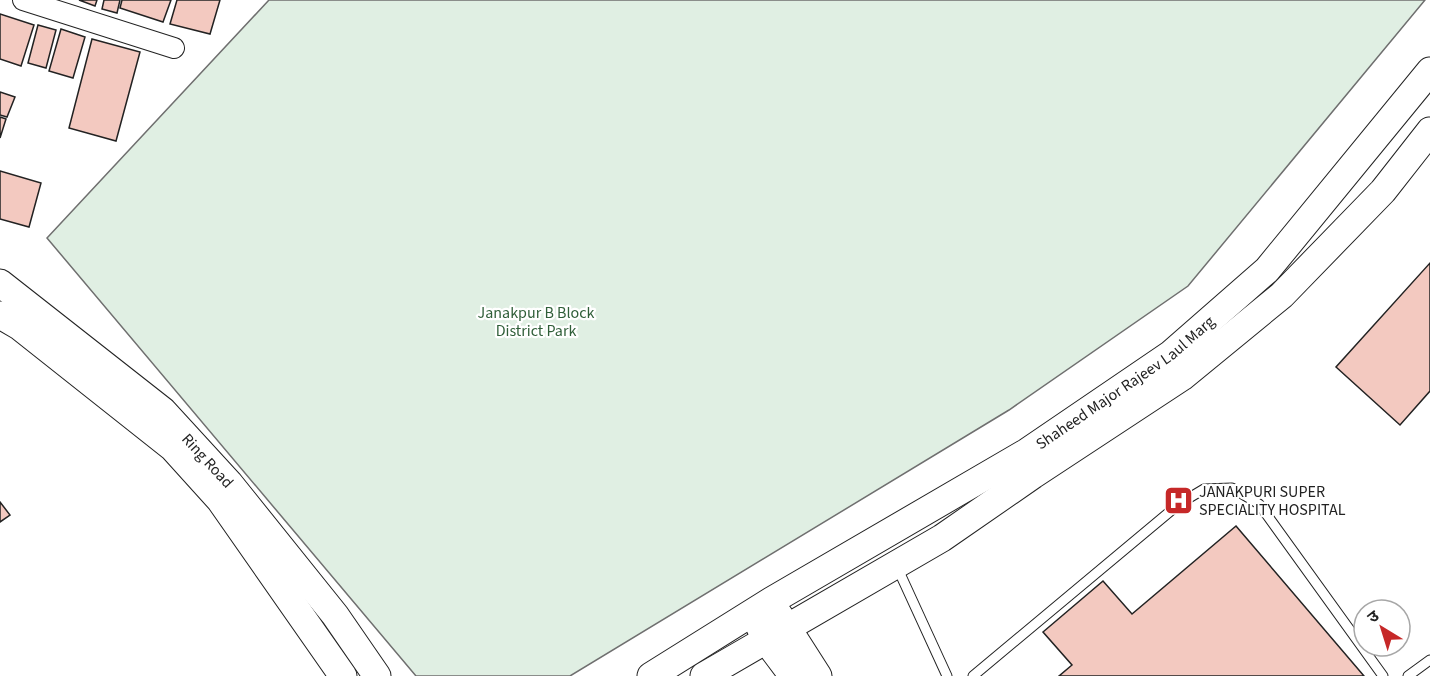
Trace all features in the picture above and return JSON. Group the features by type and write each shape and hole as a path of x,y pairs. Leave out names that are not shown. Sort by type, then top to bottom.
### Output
{"street":[{"path":"23,0 174,48"},
{"name":"Shaheed Major Rajeev Laul Marg","path":"651,676 763,607 1027,452 1171,354 1267,270 1430,71"},
{"name":"Shaheed Major Rajeev Laul Marg","path":"704,676 942,538 1182,377 1282,295 1383,191 1430,131"},
{"path":"1288,245 1311,266"},
{"name":"Ring Road","path":"0,283 163,411 226,493 335,615 377,676"},
{"name":"Ring Road","path":"0,315 19,326 174,448 226,493 343,676"},
{"path":"763,607 777,634 793,676"},
{"path":"777,634 818,676"}],"lane":[{"path":"973,676 1179,504 1204,489 1233,488 1259,504 1383,676"},
{"path":"896,564 947,676"},
{"path":"1408,676 1430,660"}],"green space":[{"name":"Janakpur B Block District Park","path":"269,0 1425,0 1188,286 1009,410 570,676 416,676 47,238"}],"building":[{"path":"79,0 97,0 95,6"},
{"path":"104,0 120,0 117,13 102,9"},
{"path":"122,0 171,0 163,22 120,8"},
{"path":"177,0 220,0 210,34 170,24"},
{"path":"0,14 34,25 21,66 0,59"},
{"path":"38,25 56,30 46,68 28,63"},
{"path":"61,29 85,37 73,78 49,71"},
{"path":"92,39 140,52 116,141 69,128"},
{"path":"0,92 15,97 7,117 0,115"},
{"path":"0,117 6,119 0,138"},
{"path":"0,171 41,183 29,227 0,219"},
{"path":"1430,263 1430,391 1400,425 1336,367"},
{"path":"0,502 10,515 0,522"},
{"path":"1236,526 1364,676 1059,676 1072,665 1043,632 1103,581 1132,614"}],"place":[{"name":"JANAKPURI SUPER SPECIALITY HOSPITAL","path":"1178,500"}]}
